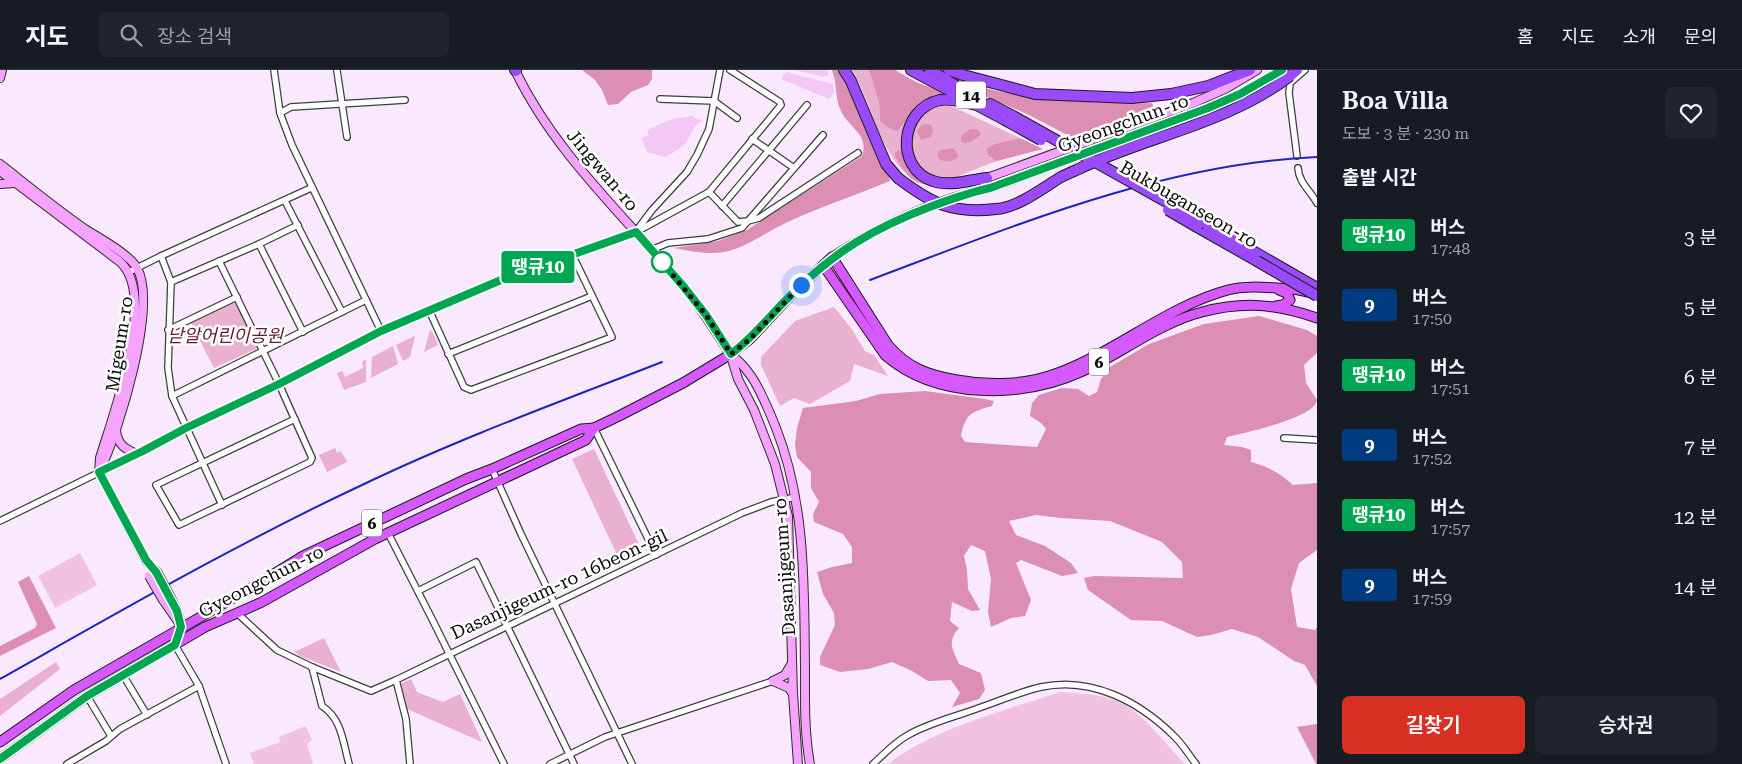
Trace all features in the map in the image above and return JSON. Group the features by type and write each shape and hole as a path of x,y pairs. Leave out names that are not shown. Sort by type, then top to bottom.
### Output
{"highway":[{"path":"844,70 851,81 886,164 898,178 931,201 952,208 979,210 999,209 1015,203 1064,176 1118,151 1235,110 1258,98 1290,72"},
{"name":"Bukbuganseon-ro","path":"911,70 978,105 1009,118 1259,258 1317,288"},
{"name":"14","path":"930,70 1009,118"},
{"path":"949,70 1036,94 1132,98 1171,94 1208,86 1250,70"},
{"path":"978,105 952,100 940,100 931,103 917,112 909,125 906,136 907,150 913,165 923,176 933,181 946,183 986,178"},
{"name":"Bukbuganseon-ro","path":"1259,258 1317,296"}],"main road":[{"name":"Gyeongchun-ro","path":"0,742 74,690 256,585 302,556 466,479 580,429 594,428 683,383 731,354 750,339 790,296 832,257"},
{"name":"6","path":"832,257 888,345 897,355 920,370 939,377 972,383 1000,384 1057,374 1080,364 1204,298 1228,290 1244,288 1299,289 1317,296"},
{"name":"6","path":"824,265 884,355 913,375 966,389 1000,391 1029,388 1055,382 1083,371 1172,323 1200,312 1257,304 1276,306 1317,318"},
{"path":"1240,305 1234,302 1234,297 1244,288"},
{"path":"1271,288 1287,293 1289,296 1288,302 1276,306"},
{"name":"Gyeongchun-ro","path":"0,759 87,696 205,627 238,614 388,533 586,440 594,428"}],"street":[{"path":"0,78 2,70"},
{"path":"274,70 280,113 292,145 381,331"},
{"name":"Jingwan-ro","path":"515,70 528,96 551,132 606,200 684,287 706,315 731,354"},
{"path":"636,232 652,210 687,172 697,155 709,128 720,70"},
{"path":"0,522 186,428 279,384 381,331 501,280 636,232 709,192 781,105 780,102 730,70"},
{"name":"Gyeongchun-ro","path":"969,192 986,178 1193,103 1225,89 1257,70"},
{"path":"1297,156 1289,93 1290,83 1305,70"},
{"path":"337,71 347,137"},
{"name":"Gyeongchun-ro","path":"832,257 875,230 901,218 969,192 990,188 1208,108 1290,72"},
{"path":"660,99 714,102 737,118"},
{"path":"280,113 291,107 405,100"},
{"path":"722,206 807,105"},
{"path":"651,250 668,243 708,239 742,228 823,135"},
{"path":"752,139 794,168"},
{"path":"709,192 738,222 748,221 759,218 858,153"},
{"path":"0,164 85,229 105,241 133,270 311,188"},
{"path":"1298,168 1298,175 1302,183 1311,192 1317,203"},
{"name":"Migeum-ro","path":"0,171 133,270 142,291 140,331 130,383 116,429 99,472"},
{"path":"0,184 16,183"},
{"path":"285,201 342,312"},
{"path":"171,282 298,225"},
{"path":"259,244 303,332"},
{"path":"429,310 464,387 471,390 612,337 572,254"},
{"path":"161,256 171,282 168,368 172,396 222,505"},
{"path":"220,261 312,454 312,458 310,462 179,525 156,485 295,419"},
{"name":"Migeum-ro","path":"99,472 100,458 127,369 133,335 135,293 133,270"},
{"path":"168,330 237,296"},
{"path":"448,354 592,296"},
{"path":"172,396 366,300"},
{"name":"Dasanjigeum-ro","path":"731,354 748,372 767,408 788,462 796,498 802,559 805,728 810,764"},
{"name":"Dasanjigeum-ro","path":"731,354 738,379 766,437 788,516 793,694 798,764"},
{"path":"594,428 656,555"},
{"path":"116,429 117,440 122,446 126,450 137,454"},
{"path":"1284,438 1317,440"},
{"path":"492,469 632,764"},
{"path":"99,472 166,598 177,611 181,627 175,645 199,686 226,764"},
{"name":"Dasanjigeum-ro 16beon-gil","path":"504,764 449,653 742,513 771,502 796,498"},
{"path":"238,614 271,646 312,667 371,691 449,653 388,533"},
{"path":"418,591 476,562 574,764"},
{"path":"550,764 605,737 773,681 785,675 793,662"},
{"path":"312,667 322,706 329,710 339,724 349,764"},
{"path":"123,675 147,715"},
{"path":"396,680 406,719 410,764"},
{"path":"773,681 784,684 793,694"},
{"path":"873,764 891,747 908,735 937,722 1040,687 1061,684 1101,690 1119,696 1144,710 1176,738 1196,764"},
{"path":"67,764 120,729 199,686"},
{"path":"87,696 112,736"}],"shaded area":[{"path":"582,70 652,70 652,79 648,85 631,92 618,104 608,105 602,90 595,80"},
{"path":"795,70 827,70 829,75 824,77"},
{"path":"832,70 839,70 850,83 889,174 890,181 802,216 733,250 712,253 674,248 718,241 747,230 862,156 863,142 840,109"},
{"path":"869,70 895,70 916,82 945,93 928,99 917,107 898,131 889,128 880,121 879,103"},
{"path":"786,72 833,84 834,93 829,99 781,79"},
{"path":"956,80 997,91 1035,97 1094,102 1152,103 1154,108 1071,137"},
{"path":"693,116 696,119 703,120 695,126 686,143 676,151 665,157 647,152 641,138 649,135 647,130 672,119"},
{"path":"922,125 931,125 933,131 931,137 921,140 917,131"},
{"path":"970,129 977,129 981,134 967,143 961,142 961,136"},
{"path":"1020,138 1043,149 997,161 991,158 986,149 995,144"},
{"path":"953,148 958,154 956,159 945,161 938,158 937,153 941,150"},
{"path":"898,150 903,152 934,185 914,181 895,157 895,153"},
{"path":"1259,316 1307,330 1317,336 1317,353 1304,365 1306,383 1317,400 1313,407 1292,419 1227,437 1224,445 1251,450 1251,462 1274,471 1293,485 1317,483 1317,550 1299,563 1291,589 1297,627 1315,630 1317,627 1317,686 1305,665 1294,661 1258,637 1232,629 1197,637 1162,621 1131,620 1088,590 1084,578 1094,576 1183,578 1182,562 1162,542 1110,521 1036,515 1009,521 1016,535 1045,546 1071,563 1078,573 1062,576 1021,560 1016,563 1031,600 1025,616 1011,618 991,627 988,612 991,579 985,551 971,545 964,556 968,589 980,610 972,611 952,602 950,621 959,628 953,637 952,645 959,664 981,673 985,690 979,699 952,707 960,693 951,680 928,681 892,662 868,669 840,672 820,665 820,657 835,625 834,613 823,594 817,572 852,563 852,547 843,534 814,522 813,514 819,502 811,488 811,472 797,457 795,445 797,428 803,408 856,401 880,394 925,391 985,399 994,401 992,406 974,412 967,418 961,436 965,442 1037,447 1046,429 1041,423 1030,416 1032,403 1039,395 1062,388 1078,389 1089,396 1097,392 1101,379 1110,367 1149,344 1204,324"},
{"path":"80,553 97,585 55,608 38,576"},
{"path":"29,576 56,628 0,656 0,646 35,628 37,624 18,582"},
{"path":"1060,692 1089,694 1117,701 1126,706 1136,712 1185,764 888,764 926,741 948,731 993,713"},
{"path":"1317,724 1317,764 1316,764 1297,727"},
{"path":"306,726 312,740 307,744 313,764 254,764 250,753 280,742 279,737"}],"green space":[{"path":"852,70 869,70 879,103 880,121 898,131 904,124 902,135 903,152 895,157 908,176 896,163 887,148"},
{"path":"951,106 1020,138 995,144 990,158 997,161 948,180 923,175 909,153 910,129 919,117 931,108"},
{"name":"낟알어린이공원","path":"233,303 237,304 257,346 256,349 214,368 191,323"},
{"path":"834,307 851,328 865,351 874,355 888,376 854,364 850,381 810,404 794,398 780,406 761,365 761,357 795,321"},
{"path":"430,330 438,345 424,352"},
{"path":"414,336 410,357 403,361 396,345"},
{"path":"393,346 398,364 371,378 372,357"},
{"path":"366,359 366,382 344,390 337,373 342,371 345,377 363,368 362,362"},
{"path":"335,448 337,453 341,451 347,462 327,472 319,455"},
{"path":"594,449 642,551 620,561 572,459"},
{"path":"324,638 341,672 294,652"},
{"path":"56,662 60,669 0,716 0,699"},
{"path":"411,679 417,692 443,702 460,694 482,742 407,709 400,688 402,683"}],"railway":[{"path":"870,280 1034,219 1145,185 1259,162 1317,157"},
{"path":"0,679 224,554 316,507 399,468 474,436 662,362"}],"bus line":[{"name":"땡큐10","path":"0,759 87,696 175,645 181,627 177,611 156,572 146,560 99,472 279,384 381,331 501,280 636,232 706,315 731,354 750,339 790,296 832,257 875,230 969,192 990,188 1208,108 1240,94 1282,70"}],"route":[{"path":"662,262 706,315 731,354 750,339 801,285"}]}
